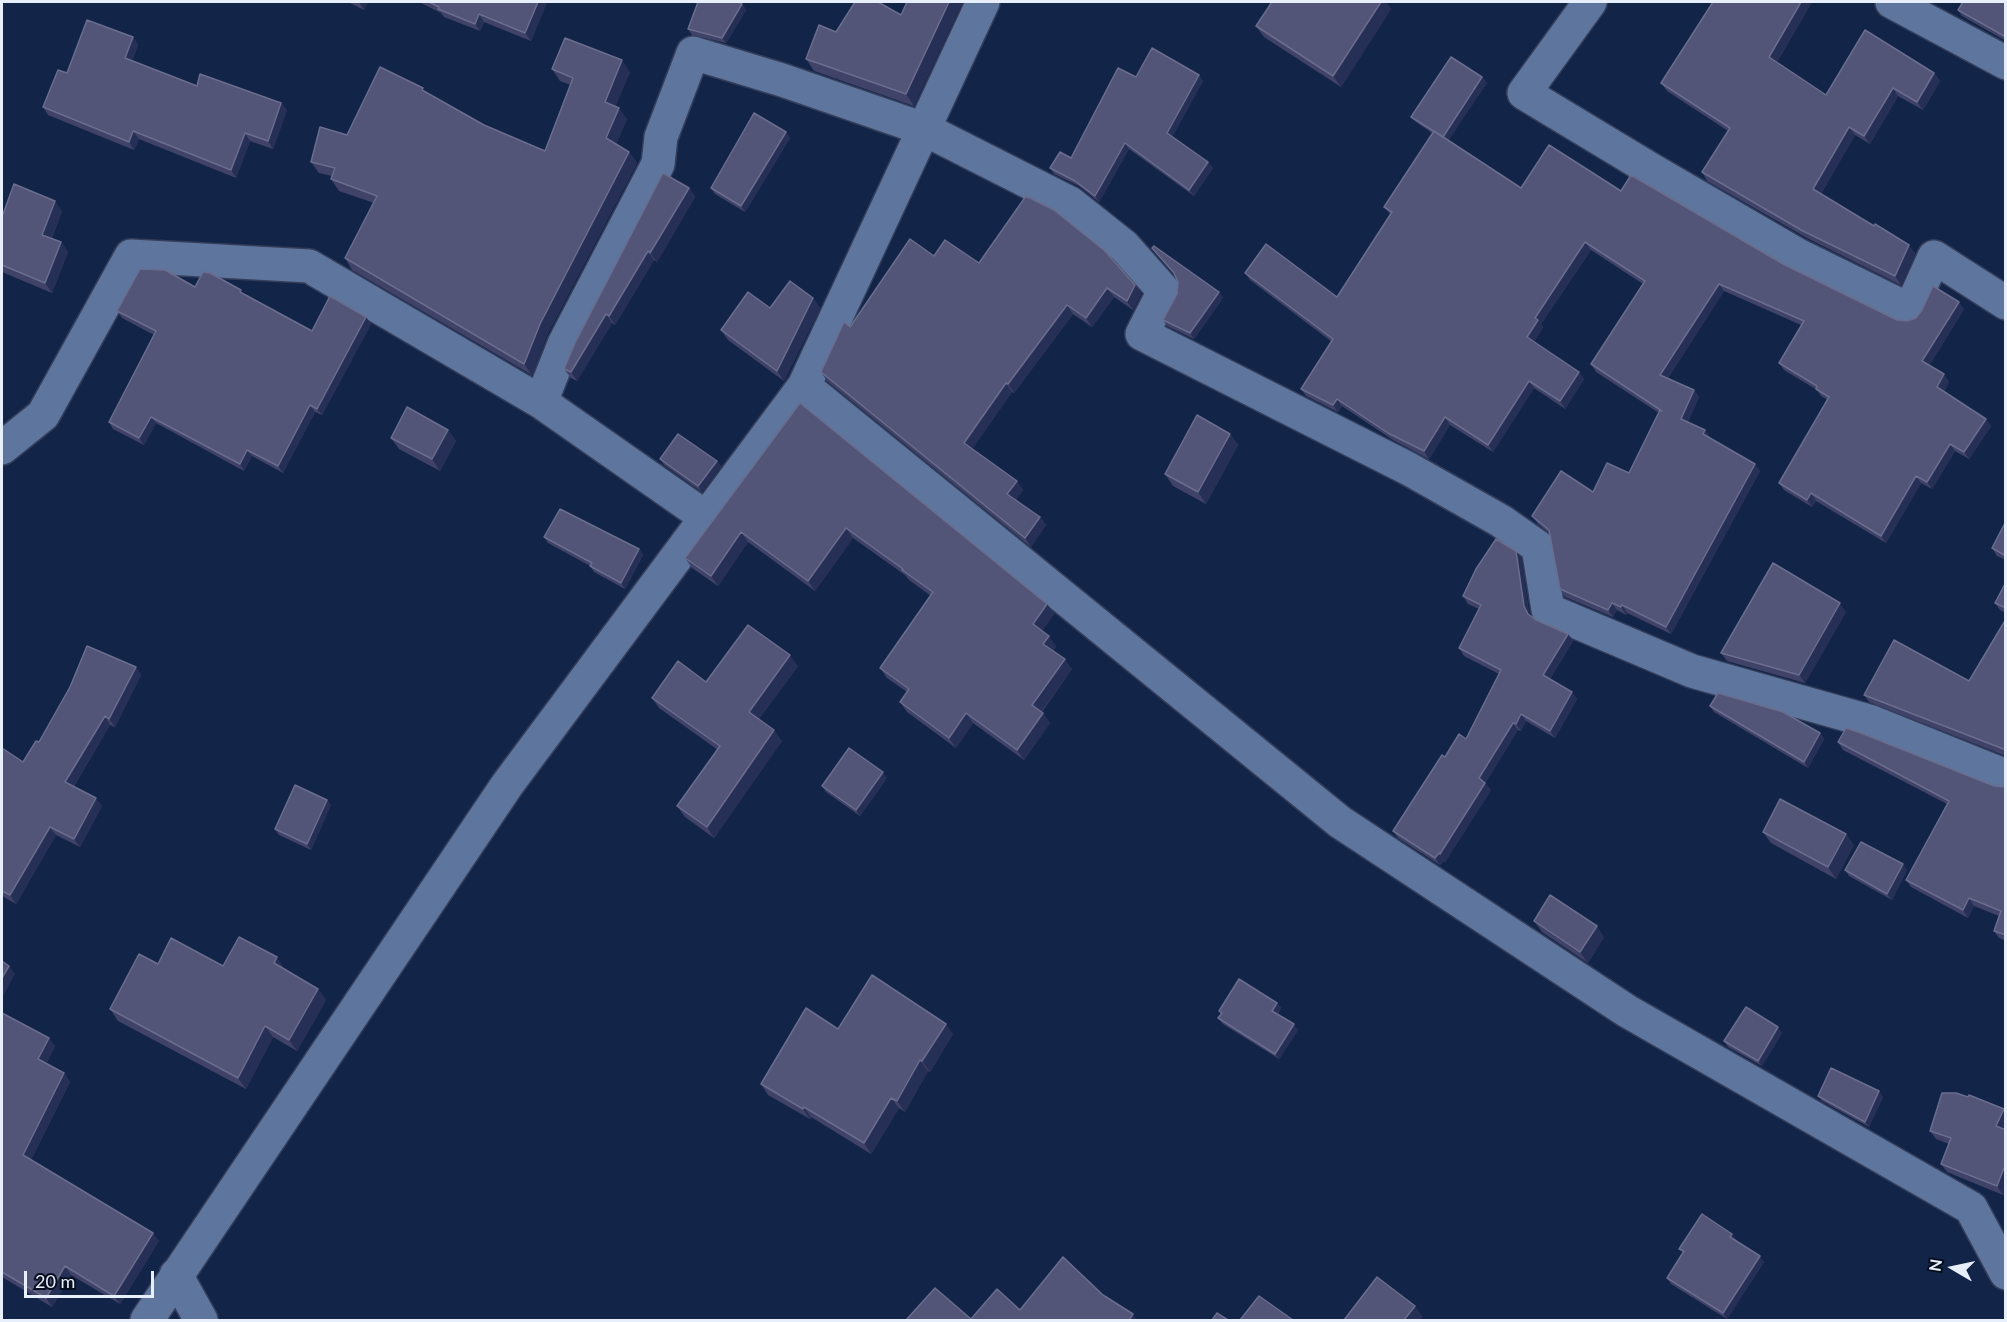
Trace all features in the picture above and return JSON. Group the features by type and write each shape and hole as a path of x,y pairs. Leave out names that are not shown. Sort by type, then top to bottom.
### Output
{"street":[{"path":"147,1320 507,785 804,386 983,2"},
{"path":"1590,2 1524,93 1798,255 1910,310 1934,257 2006,303"},
{"path":"1892,2 2006,63"},
{"path":"541,402 564,344 658,164 661,136 693,53 782,80 924,129 1070,203 1124,246 1164,291 1142,334 1409,469 1501,521 1538,547 1548,610 1692,671 1872,722 2006,776"},
{"path":"2,448 43,415 131,256 309,266 541,402 706,518"},
{"path":"804,386 1340,822 1627,1011 1971,1208 2006,1273"},
{"path":"176,1275 201,1320"}],"building":[{"path":"429,2 538,2 525,33 479,14 475,24 438,9 439,7"},
{"path":"698,2 742,4 722,38 688,29"},
{"path":"855,2 878,2 901,15 907,2 949,2 906,94 806,59 819,25 836,32"},
{"path":"1272,2 1381,2 1333,76 1256,26"},
{"path":"1713,2 1801,2 1769,57 1826,95 1865,30 1934,73 1917,102 1893,88 1864,136 1849,127 1813,189 1909,245 1895,276 1801,230 1702,172 1730,128 1661,83"},
{"path":"1963,2 2006,2 2006,37 1958,10"},
{"path":"87,20 133,37 125,58 197,86 200,74 281,103 268,141 245,133 231,170 133,131 129,142 43,107 58,70 67,73"},
{"path":"565,38 622,60 605,102 619,108 606,138 629,152 540,324 524,364 345,258 377,196 331,179 335,168 311,162 320,127 347,135 380,67 423,88 422,90 484,125 545,151 573,78 552,69"},
{"path":"1152,48 1199,75 1167,133 1208,162 1189,190 1125,143 1095,196 1075,181 1050,168 1060,152 1071,158 1118,68 1136,77"},
{"path":"1451,57 1482,77 1443,137 1411,117"},
{"path":"754,113 786,132 741,206 711,188"},
{"path":"1434,131 1521,188 1549,145 1621,191 1631,175 1783,264 1897,320 1907,321 1916,318 1933,286 1959,302 1922,361 1944,374 1937,387 1986,419 1964,452 1950,444 1927,482 1916,476 1881,536 1811,493 1807,500 1779,483 1829,397 1816,389 1817,386 1779,363 1804,321 1719,284 1660,375 1694,390 1681,419 1705,430 1703,434 1755,464 1666,627 1622,605 1621,607 1612,603 1608,610 1560,589 1549,530 1532,516 1561,471 1593,492 1607,463 1629,473 1660,410 1662,411 1591,364 1645,281 1585,242 1535,318 1538,320 1527,337 1579,372 1560,401 1529,381 1488,445 1445,417 1424,451 1388,433 1337,399 1333,405 1301,389 1333,339 1245,273 1266,244 1337,297 1392,212 1384,207"},
{"path":"663,173 689,188 650,253 648,251 609,316 606,314 571,372 564,369 575,343"},
{"path":"14,184 55,201 42,235 61,242 45,283 2,265 2,217"},
{"path":"1026,196 1054,210 1105,251 1135,285 1127,301 1107,288 1086,318 1067,305 1008,384 1006,383 964,443 1017,481 1007,494 1040,517 1025,538 821,372 844,322 850,327 910,239 934,256 945,240 979,263"},
{"path":"1154,246 1219,292 1190,333 1163,320 1177,294 1178,282 1174,273 1152,248"},
{"path":"140,269 165,270 195,287 203,272 210,273 312,331 330,296 366,317 317,409 310,405 278,466 247,450 240,464 151,417 139,438 109,422 156,331 117,311"},
{"path":"790,281 813,298 777,371 721,330 748,292 770,308"},
{"path":"800,403 1047,604 1033,624 1049,636 1043,644 1065,659 1032,705 1043,713 1017,750 966,713 949,738 900,702 909,689 880,668 933,592 846,528 808,581 741,532 711,576 685,558"},
{"path":"407,407 448,430 432,459 391,438"},
{"path":"1197,415 1230,434 1198,492 1165,474"},
{"path":"678,434 717,461 698,486 660,459"},
{"path":"560,509 639,549 621,583 590,566 592,563 544,537"},
{"path":"2006,521 2006,556 1992,548"},
{"path":"1496,539 1516,551 1524,606 1528,614 1568,634 1543,675 1572,692 1550,731 1521,714 1516,724 1513,723 1479,778 1485,783 1440,854 1435,858 1393,831 1442,755 1445,757 1459,734 1466,739 1501,670 1459,648 1481,605 1463,596 1476,569"},
{"path":"1773,563 1840,603 1799,675 1721,653"},
{"path":"2006,582 2006,608 1995,603"},
{"path":"2006,619 2006,750 1864,695 1894,640 1969,681"},
{"path":"748,625 790,655 749,712 774,730 707,827 677,806 720,746 652,698 678,661 706,682"},
{"path":"87,646 136,667 109,719 105,716 65,782 96,798 74,839 50,827 10,895 2,891 2,748 23,762 36,741 39,742 70,687"},
{"path":"1718,693 1783,712 1820,733 1804,762 1710,706"},
{"path":"1846,728 1994,786 2006,787 2006,935 1994,931 2001,911 1969,898 1963,910 1906,880 1949,801 1838,742"},
{"path":"849,748 883,772 856,810 822,786"},
{"path":"295,785 327,800 307,844 275,829"},
{"path":"1780,799 1846,834 1828,867 1763,832"},
{"path":"1861,842 1903,864 1887,894 1845,870"},
{"path":"1550,895 1597,926 1580,952 1534,921"},
{"path":"239,937 277,957 274,963 318,989 289,1040 265,1026 238,1078 110,1009 139,954 158,964 171,938 223,966"},
{"path":"2,961 9,966 2,978"},
{"path":"872,975 946,1024 922,1061 920,1060 897,1101 891,1098 864,1143 761,1084 806,1008 838,1029"},
{"path":"1239,979 1277,1003 1272,1011 1294,1024 1275,1054 1218,1018 1222,1013 1219,1011"},
{"path":"1746,1007 1778,1027 1758,1061 1724,1041"},
{"path":"2,1013 49,1038 38,1059 64,1073 23,1155 153,1233 114,1296 65,1266 46,1298 2,1272"},
{"path":"1831,1068 1879,1091 1865,1122 1818,1096"},
{"path":"1942,1093 1956,1093 1968,1097 1969,1095 2004,1109 1996,1126 2006,1130 2006,1168 1997,1186 1941,1164 1951,1138 1930,1131"},
{"path":"1702,1214 1732,1234 1730,1237 1760,1256 1723,1313 1667,1278 1684,1251 1679,1249"},
{"path":"1063,1257 1103,1295 1133,1314 1129,1320 906,1320 935,1288 971,1319 997,1289 1020,1310"},
{"path":"1377,1277 1415,1306 1404,1320 1344,1320"},
{"path":"1259,1296 1293,1320 1240,1320"},
{"path":"1217,1313 1228,1320 1212,1320"}]}
